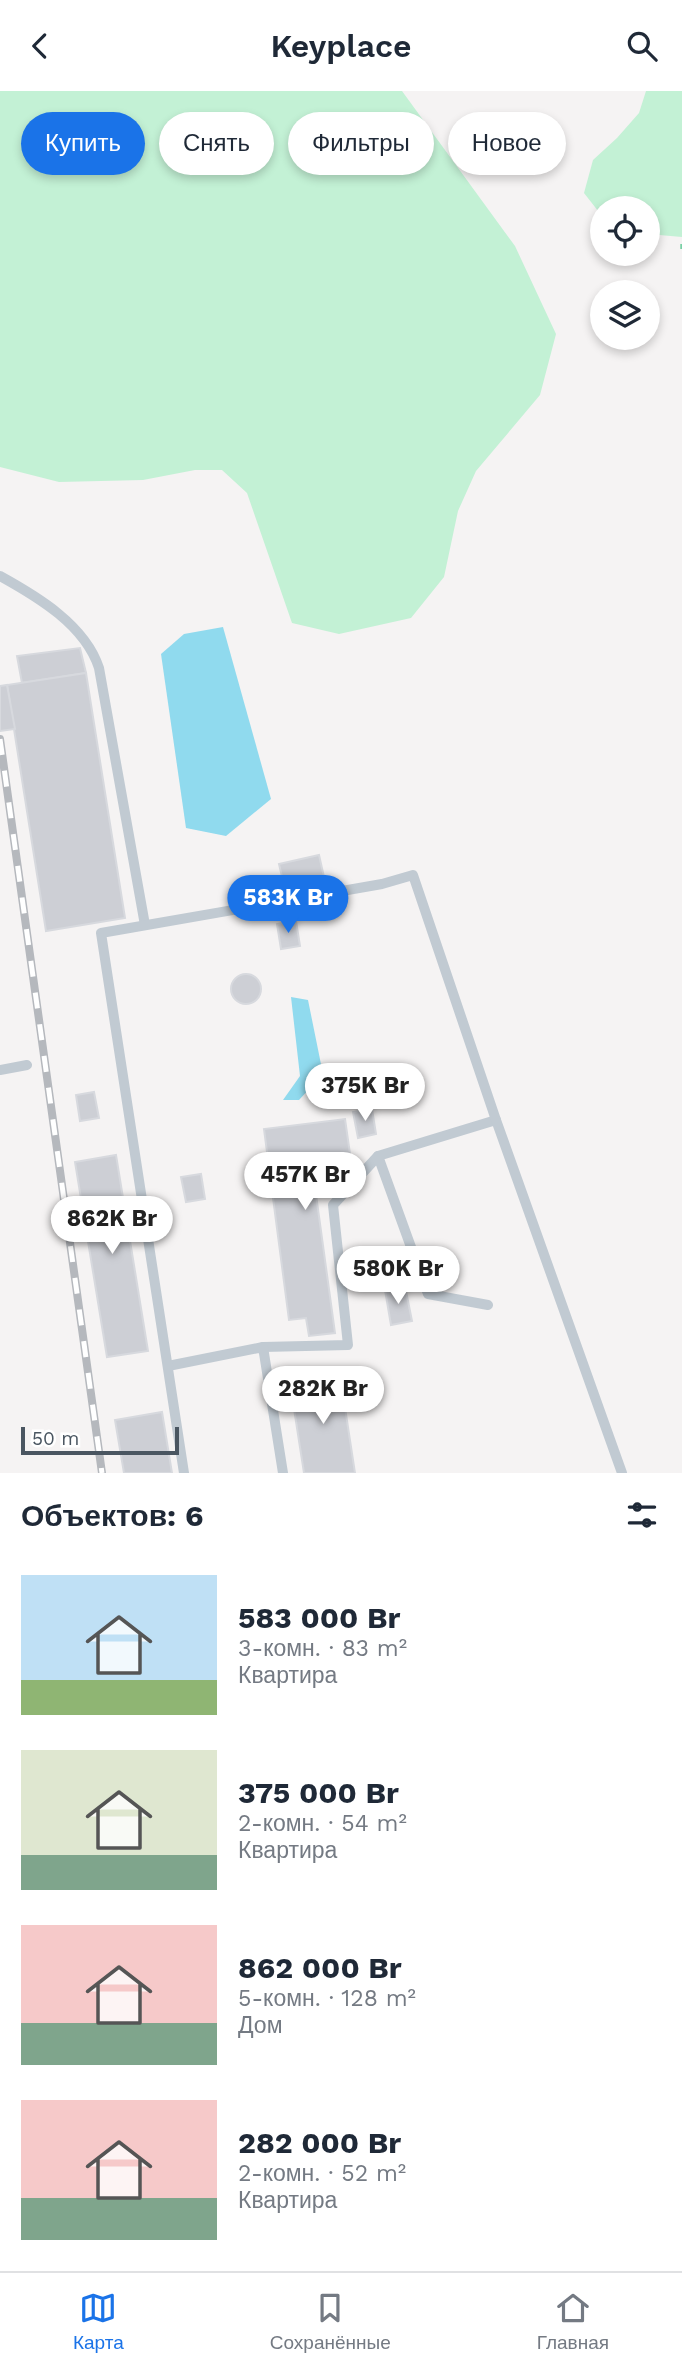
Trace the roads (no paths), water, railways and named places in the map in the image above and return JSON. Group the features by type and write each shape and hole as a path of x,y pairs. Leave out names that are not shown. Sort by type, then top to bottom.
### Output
{"lane":[{"path":"0,576 26,590 78,631 93,649 99,668 145,925"},
{"path":"184,1473 101,933 382,884 413,875 496,1120 622,1473"},
{"path":"0,1070 27,1065"},
{"path":"168,1366 264,1347 348,1345 333,1205 378,1156 496,1120"},
{"path":"378,1156 428,1294 488,1305"},
{"path":"264,1347 283,1473"}],"water":[{"path":"223,627 271,799 226,836 186,828 161,654 184,634"},
{"path":"291,997 308,1000 323,1074 299,1100 283,1100 300,1076"}],"railway":[{"path":"0,739 102,1473"}]}
